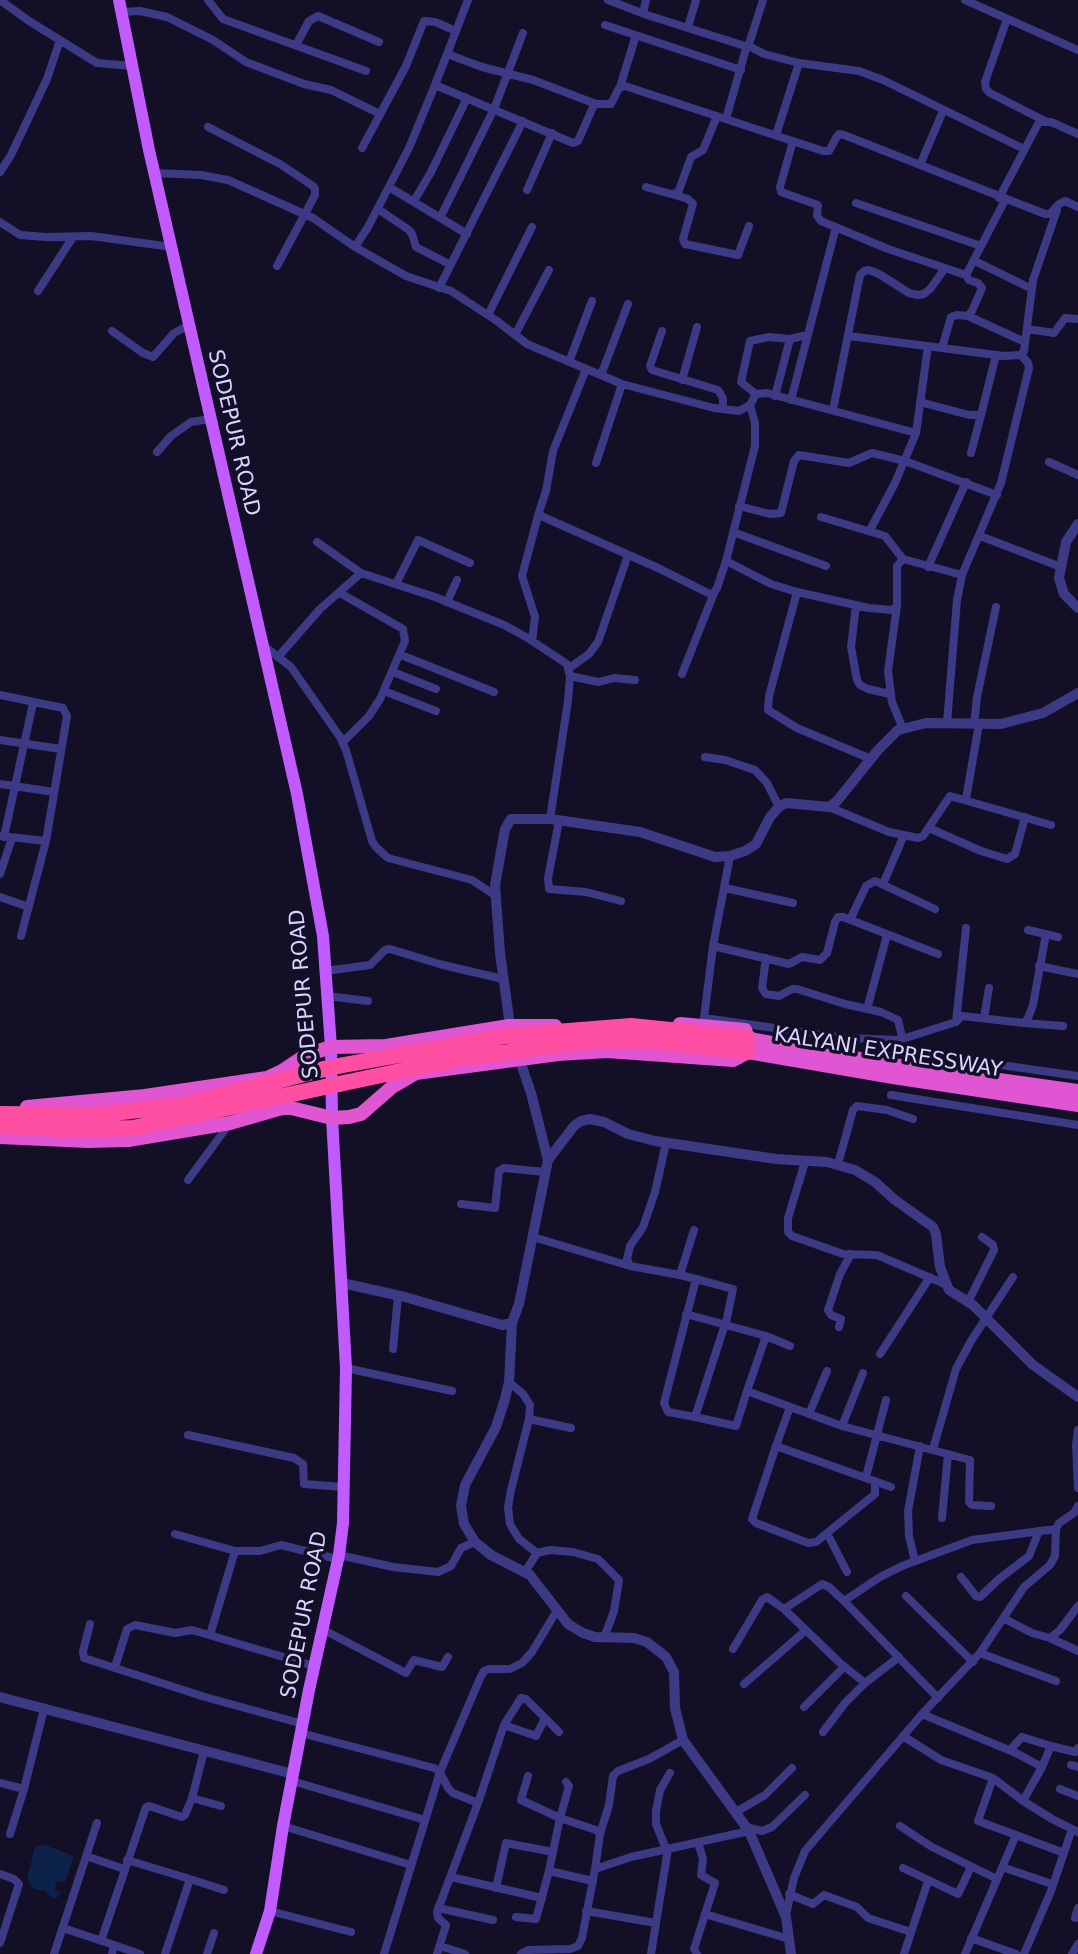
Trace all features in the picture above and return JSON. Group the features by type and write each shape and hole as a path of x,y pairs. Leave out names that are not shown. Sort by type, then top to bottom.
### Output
{"highway":[{"name":"KALYANI EXPRESSWAY","path":"0,1137 128,1140 230,1123 282,1108 332,1118 361,1114 392,1087 416,1073 561,1026 613,1019 724,1026 745,1030 748,1045"},
{"path":"0,1114 96,1115 182,1105 331,1068 514,1043 639,1040 748,1045"},
{"path":"0,1126 78,1130 133,1128 467,1057 514,1043"},
{"name":"KALYANI EXPRESSWAY","path":"0,1106 39,1107 97,1099 145,1097 267,1078 306,1055 331,1047 514,1043"},
{"name":"KALYANI EXPRESSWAY","path":"748,1045 893,1077 1078,1105"},
{"name":"KALYANI EXPRESSWAY","path":"748,1045 1078,1091"}],"main road":[{"name":"SODEPUR ROAD","path":"120,6 188,325 297,794 323,936 331,1047 332,1118 346,1368 343,1523 292,1777 270,1911 256,1954"}],"street":[{"path":"0,0 97,63 132,66"},
{"path":"208,0 223,19 366,71"},
{"path":"355,247 409,148 468,0"},
{"path":"643,13 646,0"},
{"path":"688,27 696,0"},
{"path":"676,195 691,157 703,150 721,117 741,70 763,0"},
{"path":"965,0 1078,50"},
{"path":"615,1 643,13 747,45 764,54 799,63 859,71 883,80 1024,149"},
{"path":"120,6 167,16 213,40 246,62 304,84 331,90 380,114"},
{"path":"296,45 309,21 318,16 379,42"},
{"path":"1007,19 985,82 986,89 1045,121 1078,134"},
{"path":"362,148 409,59 424,21 435,22 456,31"},
{"path":"605,25 741,70"},
{"path":"440,218 494,109 523,33"},
{"path":"447,54 482,67 533,80 596,104 611,104 620,87 636,35"},
{"path":"0,172 11,155 47,79 60,40"},
{"path":"776,135 799,63"},
{"path":"435,85 572,142 576,142 596,104"},
{"path":"620,87 625,86 793,141 829,150 839,134 844,135 1045,214 1051,214 1065,201 1078,207"},
{"path":"414,201 431,173 467,98"},
{"path":"920,165 943,111"},
{"path":"439,288 523,121"},
{"path":"966,275 975,261 1035,126 1045,121"},
{"path":"208,127 280,163 313,186 315,195 277,266"},
{"path":"527,190 552,133"},
{"path":"793,141 780,190 818,205 818,219 888,249 966,275 969,280 978,283 982,288 968,316"},
{"path":"154,173 201,175 228,180 305,214 406,276 451,291 488,314 527,344 622,384 739,411 750,405 760,392 916,433"},
{"path":"389,187 467,234"},
{"path":"646,187 688,199 692,204 683,239 685,244 738,255 749,226"},
{"path":"856,203 981,246"},
{"path":"1021,355 1032,289 1059,204"},
{"path":"378,209 409,230 416,247 451,265"},
{"path":"0,222 20,235 91,236 172,247"},
{"path":"488,314 532,227"},
{"path":"791,400 836,227"},
{"path":"38,291 73,237"},
{"path":"975,261 1032,289"},
{"path":"833,410 860,275 864,271 879,274 909,293 918,295 931,288 945,268"},
{"path":"515,335 549,270"},
{"path":"569,362 592,301"},
{"path":"601,375 628,304"},
{"path":"942,348 951,317 957,315 968,316 1025,342"},
{"path":"1027,329 1054,333 1065,318 1078,319"},
{"path":"112,331 153,357 174,333 188,325"},
{"path":"682,380 697,327"},
{"path":"662,331 650,366 654,372 718,390 723,398 723,409"},
{"path":"756,394 741,382 748,343 754,339 790,339 807,335"},
{"path":"849,336 996,355 1021,355 1028,363 1029,368 997,495 962,575 953,624 947,723"},
{"path":"775,396 790,339"},
{"path":"870,530 916,433 928,346"},
{"path":"971,453 996,355"},
{"path":"532,641 535,617 522,576 546,491 553,452 586,369"},
{"path":"596,463 622,384"},
{"path":"920,402 969,415 981,415"},
{"path":"682,674 726,561 756,437 750,405"},
{"path":"157,452 171,436 191,422 210,419"},
{"path":"739,506 770,514 781,513 794,461 799,455 849,463 872,453 905,461 997,495"},
{"path":"1049,462 1078,475"},
{"path":"928,567 966,482"},
{"path":"539,512 541,516 557,524 710,594 714,593"},
{"path":"821,517 885,536 894,544 902,559 962,575"},
{"path":"1078,524 1066,541 1059,578 1064,594 1078,608"},
{"path":"733,532 826,566"},
{"path":"980,536 1061,567"},
{"path":"396,584 418,540 470,563"},
{"path":"317,541 361,573 447,602 504,625 567,664 568,701 548,878 549,889 586,892 621,901"},
{"path":"569,673 598,642 628,555"},
{"path":"902,559 897,566 897,606 888,671 890,695 903,729"},
{"path":"726,561 771,584 797,592 856,605 892,610 897,606"},
{"path":"278,657 314,615 361,573"},
{"path":"447,602 457,580"},
{"path":"797,592 769,696 768,710 797,728 871,759"},
{"path":"340,593 403,629 405,641 384,691 369,716 343,742"},
{"path":"856,605 851,647 857,680 868,689 890,695"},
{"path":"966,799 977,696 996,607"},
{"path":"260,644 291,667 343,742 372,841 380,851 388,858 472,880 496,896"},
{"path":"401,655 494,692"},
{"path":"393,672 436,689"},
{"path":"569,673 588,681 614,678 635,680"},
{"path":"384,691 436,711"},
{"path":"829,807 898,730 926,723 1001,724 1043,713 1078,693"},
{"path":"0,695 65,710 67,716 46,841 21,936"},
{"path":"0,874 5,837 33,703"},
{"path":"0,740 61,749"},
{"path":"705,757 725,760 755,770 767,783 779,807"},
{"path":"0,784 54,792"},
{"path":"548,1160 531,1093 514,1043 503,979 495,886 509,821 514,818 554,820 640,832 715,857 730,856 756,844 779,807 786,803 829,807 889,832 918,838 923,836 950,796 1051,825"},
{"path":"929,828 981,851 1007,859 1015,854 1025,817"},
{"path":"883,884 904,835"},
{"path":"5,837 46,841"},
{"path":"730,856 713,946 704,1018 845,1038 899,1040 956,1022 962,1016 1063,1026"},
{"path":"850,920 866,886 875,881 935,909"},
{"path":"725,888 793,902"},
{"path":"0,897 29,907"},
{"path":"713,946 789,964 802,957 820,960 827,953 838,917 938,954"},
{"path":"956,1022 966,928"},
{"path":"1028,930 1058,937"},
{"path":"1024,1023 1032,1005 1046,934"},
{"path":"867,1009 887,935"},
{"path":"325,971 370,965 385,950 390,949 503,979"},
{"path":"766,958 762,988 766,994 779,996 797,989 893,1016 898,1020 902,1037"},
{"path":"1039,966 1078,974"},
{"path":"984,1018 989,988"},
{"path":"327,996 368,1001"},
{"path":"978,1078 993,1064 1078,1076"},
{"path":"887,1110 893,1077"},
{"path":"891,1095 1078,1125"},
{"path":"838,1164 855,1107 861,1105 887,1110 913,1119"},
{"path":"786,1917 747,1829 682,1740 676,1708 674,1672 666,1657 647,1642 634,1638 583,1633 568,1624 556,1612 541,1588 525,1573 491,1555 475,1542 464,1524 461,1506 465,1485 496,1427 509,1382 512,1323 519,1304 548,1160 574,1126 590,1119 604,1122 628,1134 666,1143 838,1164 864,1175 933,1227 940,1267 949,1290 968,1302 1033,1365 1078,1397"},
{"path":"188,1180 230,1123"},
{"path":"630,1266 627,1259 630,1246 643,1227 655,1192 666,1143"},
{"path":"805,1161 788,1218 788,1232 792,1236 826,1249 877,1255 947,1284"},
{"path":"461,1204 495,1208 499,1171 504,1168 545,1172"},
{"path":"680,1275 694,1230"},
{"path":"533,1237 630,1266 680,1275 733,1289 725,1324 695,1417"},
{"path":"968,1302 994,1250 993,1245 982,1237"},
{"path":"839,1327 841,1319 831,1315 828,1310 851,1254"},
{"path":"880,1354 930,1277"},
{"path":"933,1450 945,1400 956,1369 985,1318 1013,1277"},
{"path":"696,1279 664,1403 668,1412 736,1426 766,1336"},
{"path":"341,1283 502,1325 512,1323"},
{"path":"393,1349 398,1296"},
{"path":"687,1314 766,1336 790,1346"},
{"path":"346,1368 452,1391"},
{"path":"809,1414 827,1371"},
{"path":"842,1426 863,1373"},
{"path":"509,1382 523,1394 530,1405 508,1507 510,1524 519,1539 537,1553"},
{"path":"747,1391 842,1426 971,1462 970,1504 991,1506"},
{"path":"866,1477 886,1401"},
{"path":"790,1407 751,1519 808,1543 816,1542 876,1494 876,1481"},
{"path":"529,1419 571,1428"},
{"path":"1078,1430 1078,1488"},
{"path":"188,1435 294,1458 303,1464 304,1484 343,1487"},
{"path":"776,1446 891,1487"},
{"path":"915,1561 909,1536 908,1511 920,1446"},
{"path":"942,1518 948,1454"},
{"path":"791,1954 786,1917 789,1894 806,1851 922,1714 980,1653 1024,1587 1054,1560 1056,1529 1078,1506"},
{"path":"844,1601 880,1577 972,1540 1056,1529"},
{"path":"961,1577 976,1596 980,1597 1029,1556 1039,1531"},
{"path":"827,1533 846,1572"},
{"path":"175,1534 235,1551 260,1551 281,1545 393,1567 438,1572 451,1566 461,1548 475,1542"},
{"path":"525,1573 537,1553 550,1550 573,1552 598,1559 620,1580 614,1611 604,1637"},
{"path":"211,1635 235,1551"},
{"path":"783,1609 822,1584 830,1587 939,1698"},
{"path":"906,1596 972,1662"},
{"path":"733,1649 764,1598 770,1597 844,1667 865,1683"},
{"path":"1050,1639 1078,1605"},
{"path":"384,1954 440,1772 484,1671 510,1669 522,1663 532,1652 556,1612"},
{"path":"1005,1619 1078,1651"},
{"path":"90,1624 83,1656 302,1729 423,1765 440,1772 448,1788 478,1803"},
{"path":"115,1667 127,1629 131,1625 175,1633 189,1629 314,1666"},
{"path":"322,1629 406,1674 414,1660 442,1667 448,1657"},
{"path":"744,1684 805,1631"},
{"path":"980,1653 1056,1681"},
{"path":"823,1732 845,1703 865,1683 899,1657"},
{"path":"804,1707 844,1667"},
{"path":"465,1954 438,1950 446,1925 436,1915 504,1725 523,1697 559,1732"},
{"path":"0,1698 204,1751 425,1820"},
{"path":"10,1835 44,1709"},
{"path":"922,1714 1010,1750 1042,1767"},
{"path":"504,1725 536,1736 545,1718"},
{"path":"903,1737 941,1760 993,1778 1023,1801 1075,1831 1024,1954"},
{"path":"1010,1750 1022,1737 1072,1752 1078,1748"},
{"path":"521,1954 528,1950 579,1950 613,1776 618,1771 649,1759 682,1740"},
{"path":"1023,1801 1051,1746"},
{"path":"101,1941 146,1807 182,1817 185,1815 204,1751"},
{"path":"736,1812 765,1795 792,1768"},
{"path":"651,1954 667,1849 656,1824 656,1811 660,1790 670,1773"},
{"path":"528,1776 522,1800 600,1834"},
{"path":"993,1778 978,1821 1064,1853"},
{"path":"516,1917 536,1919 569,1786 566,1782"},
{"path":"0,1783 24,1789"},
{"path":"1060,1789 1078,1796"},
{"path":"595,1869 631,1857 747,1829 762,1831 772,1827 805,1795"},
{"path":"192,1798 221,1806"},
{"path":"54,1954 97,1824"},
{"path":"283,1826 411,1865"},
{"path":"900,1826 932,1847 997,1880"},
{"path":"965,1954 1016,1835"},
{"path":"697,1954 694,1949 716,1883 701,1875 703,1859 698,1842"},
{"path":"496,1888 506,1843 553,1852"},
{"path":"86,1856 190,1879 224,1890"},
{"path":"903,1868 958,1894 971,1867"},
{"path":"1002,1867 1052,1884"},
{"path":"549,1871 593,1881"},
{"path":"0,1874 18,1882 19,1888 0,1943"},
{"path":"451,1877 542,1898"},
{"path":"165,1954 190,1879"},
{"path":"904,1954 928,1881"},
{"path":"789,1894 816,1904 824,1895 857,1907 868,1918 911,1932"},
{"path":"438,1908 493,1920"},
{"path":"1075,1918 1078,1908"},
{"path":"270,1911 351,1932"},
{"path":"586,1911 656,1923"},
{"path":"705,1914 789,1939"},
{"path":"63,1928 101,1941 113,1950 140,1954"},
{"path":"207,1954 214,1933"},
{"path":"971,1938 1016,1954"},
{"path":"1072,1954 1078,1944"}],"water":[{"path":"45,1845 74,1856 65,1882 56,1881 55,1891 61,1892 56,1899 45,1891 33,1888 27,1879 35,1847"}]}
